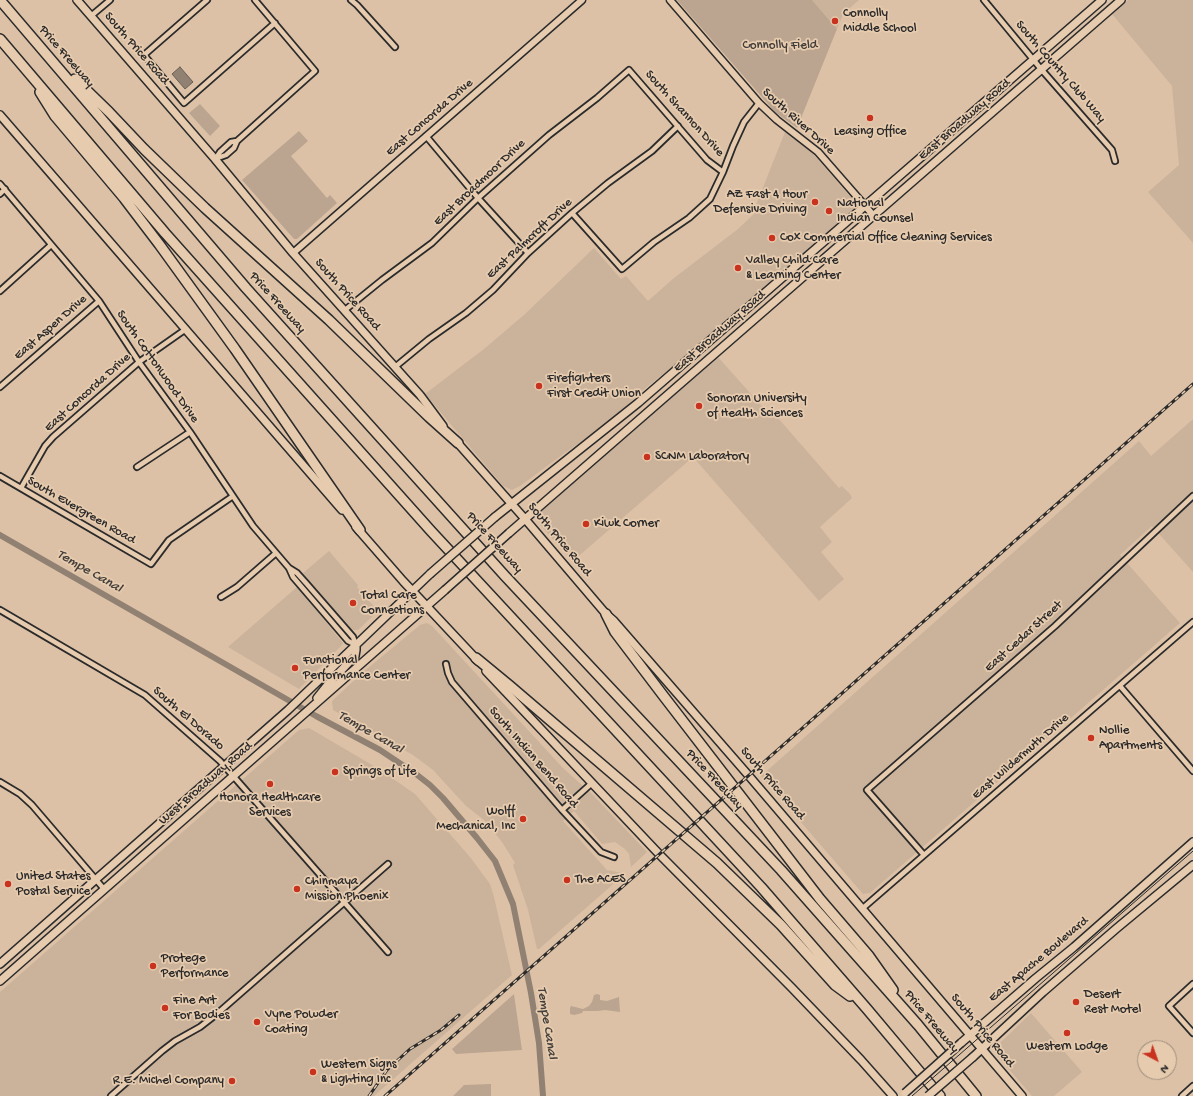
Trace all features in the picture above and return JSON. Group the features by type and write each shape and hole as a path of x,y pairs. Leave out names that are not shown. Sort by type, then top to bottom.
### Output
{"highway":[{"name":"Price Freeway","path":"0,0 246,288 505,576 781,870 918,1025 976,1096"},
{"path":"0,39 165,233 431,531 760,887 867,1009 940,1096"},
{"path":"41,48 109,112 144,149 205,208 329,320 458,443"},
{"path":"21,63 55,116 124,198 199,299 360,530"},
{"path":"606,614 620,639 786,855 869,956 918,1025"},
{"path":"476,658 717,863 786,930 835,985 867,1009"}],"main road":[{"name":"South Price Road","path":"77,0 215,159 293,252 420,396 458,443 606,614 614,621 863,908 1022,1096"},
{"name":"East Broadway Road","path":"412,590 511,503 638,403 1102,0"},
{"name":"East Broadway Road","path":"427,606 710,357 1121,0"},
{"path":"0,115 412,590 592,783 721,917 792,988 861,1060 893,1096"},
{"path":"702,348 710,357"},
{"path":"638,403 646,413"},
{"name":"West Broadway Road","path":"0,964 288,710 412,590"},
{"name":"West Broadway Road","path":"0,981 427,606"},
{"path":"316,704 317,699 329,683 355,656 356,645"},
{"name":"East Apache Boulevard","path":"903,1094 1036,978 1074,948 1193,842"},
{"name":"East Apache Boulevard","path":"928,1096 1117,928 1193,865"}],"street":[{"path":"91,16 110,0"},
{"path":"207,0 144,55 184,103 275,23"},
{"path":"215,159 234,148 237,141 315,71 255,0"},
{"path":"351,0 395,47"},
{"path":"357,5 363,0"},
{"name":"East Concorda Drive","path":"293,252 582,0"},
{"name":"South River Drive","path":"670,0 759,103 777,120 818,152 873,215"},
{"name":"South Country Club Way","path":"984,0 1041,69 1112,150 1115,161"},
{"name":"South Shannon Drive","path":"629,70 707,160 723,172"},
{"name":"East Broadmoor Drive","path":"345,310 432,243 478,198 549,134 597,98 629,70"},
{"path":"572,213 622,269 654,242 689,218 710,199 723,172 732,146 744,122 759,103"},
{"name":"East Palmcroft Drive","path":"395,367 429,339 466,313 493,290 528,253 572,213 608,183 652,151 678,126"},
{"path":"426,136 478,198 528,253"},
{"name":"South Cottonwood Drive","path":"0,184 99,301 139,362 190,432 253,526 289,568 297,573 328,608 353,637 356,645"},
{"path":"0,194 5,189"},
{"path":"0,291 52,245"},
{"name":"East Aspen Drive","path":"0,387 99,301"},
{"name":"East Concorda Drive","path":"21,488 45,446 53,438 139,362 186,329"},
{"path":"137,467 190,432"},
{"name":"South Evergreen Road","path":"0,476 151,564 169,540 233,496"},
{"name":"East Cedar Street","path":"924,855 867,790 1055,626 1193,496"},
{"path":"221,597 237,587 276,553"},
{"name":"South Cottonwood Drive","path":"289,568 292,577 348,642 356,645"},
{"path":"317,605 320,604 328,608"},
{"name":"South El Dorado","path":"0,610 145,695 225,767 388,952"},
{"name":"East Wildermuth Drive","path":"863,908 1193,622"},
{"name":"South Indian Bend Road","path":"446,664 452,682 562,810 601,852 614,857"},
{"path":"1120,686 1193,771"},
{"path":"0,782 20,794 32,805 104,889"},
{"path":"562,810 592,783"},
{"path":"111,1096 175,1041 200,1027 218,1014 388,864"},
{"path":"1193,984 1169,1006 1193,1033"},
{"path":"1182,1096 1193,1086"}],"shaded area":[{"name":"Connolly Middle School","path":"812,0 859,0 843,14 837,29"},
{"path":"1128,0 1193,0 1193,243 1148,192 1179,165 1172,86 1112,14"},
{"path":"180,67 193,82 185,89 172,74"},
{"path":"785,132 814,155 854,201 857,205 856,208 686,356 638,394 627,406 597,431 520,486 512,490 503,486 425,394 484,349 525,314 594,248 621,279 626,276 648,301 674,278 738,229 756,212 754,210"},
{"path":"718,357 767,412 771,410 839,488 842,486 852,498 820,527 832,542 821,552 844,579 819,601 693,457 573,561 540,525 539,516 542,510"},
{"path":"1193,419 1193,572 1152,526 1120,555 1180,623 870,893 863,894 761,776 1139,441 1151,456"},
{"path":"329,551 378,611 358,630 352,630 303,573"},
{"path":"297,587 343,643 299,689 228,647"},
{"path":"427,623 432,626 563,768 593,795 647,852 631,867 629,854 625,849 615,842 602,844 574,811 563,821 607,870 623,873 610,887 539,949 537,949 528,910 513,865 515,863 502,842 484,820 466,806 433,770 413,755 333,710 332,701 362,673 420,625"},
{"path":"309,728 379,769 415,794 470,857 490,884 512,975 374,1096 0,1096 0,992 299,730"},
{"path":"1031,1013 1082,1072 1054,1096 1032,1096 996,1054 995,1049 997,1046"}],"green space":[{"name":"Connolly Field","path":"677,0 812,0 837,29 797,128 775,112"},
{"path":"200,104 220,126 210,136 189,113"},
{"path":"299,131 308,141 291,156 327,198 330,195 337,203 297,239 294,239 242,180"},
{"path":"514,994 522,1050 456,1054 452,1049"},
{"path":"594,995 600,995 600,1000 607,1001 619,997 620,1012 605,1010 583,1011 582,1013 574,1015 570,1014 571,1006 583,1009 589,1006"},
{"path":"491,1084 491,1096 453,1096 464,1085"}],"waterway":[{"name":"Tempe Canal","path":"0,535 316,716 380,750 416,774 443,798 495,861 513,904 531,993 539,1043 543,1096"}],"tram line":[{"path":"912,1096 1193,851"}],"railway":[{"path":"385,1096 1193,384"},
{"path":"369,1096 387,1070 410,1049 441,1030 459,1015"}],"place":[{"name":"Connolly Middle School","path":"835,21"},
{"name":"Leasing Office","path":"870,118"},
{"name":"AZ Fast 4 Hour Defensive Driving","path":"815,202"},
{"name":"National Indian Counsel","path":"829,211"},
{"name":"Cox Commercial Office Cleaning Services","path":"772,238"},
{"name":"Valley Child Care & Learning Center","path":"738,268"},
{"name":"Firefighters First Credit Union","path":"539,386"},
{"name":"Sonoran University of Health Sciences","path":"699,406"},
{"name":"SCNM Laboratory","path":"647,457"},
{"name":"Kiwk Corner","path":"586,524"},
{"name":"Total Care Connections","path":"353,603"},
{"name":"Functional Performance Center","path":"295,668"},
{"name":"Nollie Apartments","path":"1091,738"},
{"name":"Springs of Life","path":"335,772"},
{"name":"Honora Healthcare Services","path":"270,784"},
{"name":"Wolff Mechanical, Inc","path":"523,819"},
{"name":"The ACES","path":"567,880"},
{"name":"United States Postal Service","path":"8,884"},
{"name":"Chinmaya Mission Phoenix","path":"297,889"},
{"name":"Protege Performance","path":"153,966"},
{"name":"Desert Rest Motel","path":"1076,1002"},
{"name":"Fine Art For Bodies","path":"165,1008"},
{"name":"Vyne Powder Coating","path":"257,1022"},
{"name":"Western Lodge","path":"1067,1033"},
{"name":"Western Signs & Lighting Inc","path":"313,1072"},
{"name":"R.E. Michel Company","path":"232,1081"}]}
